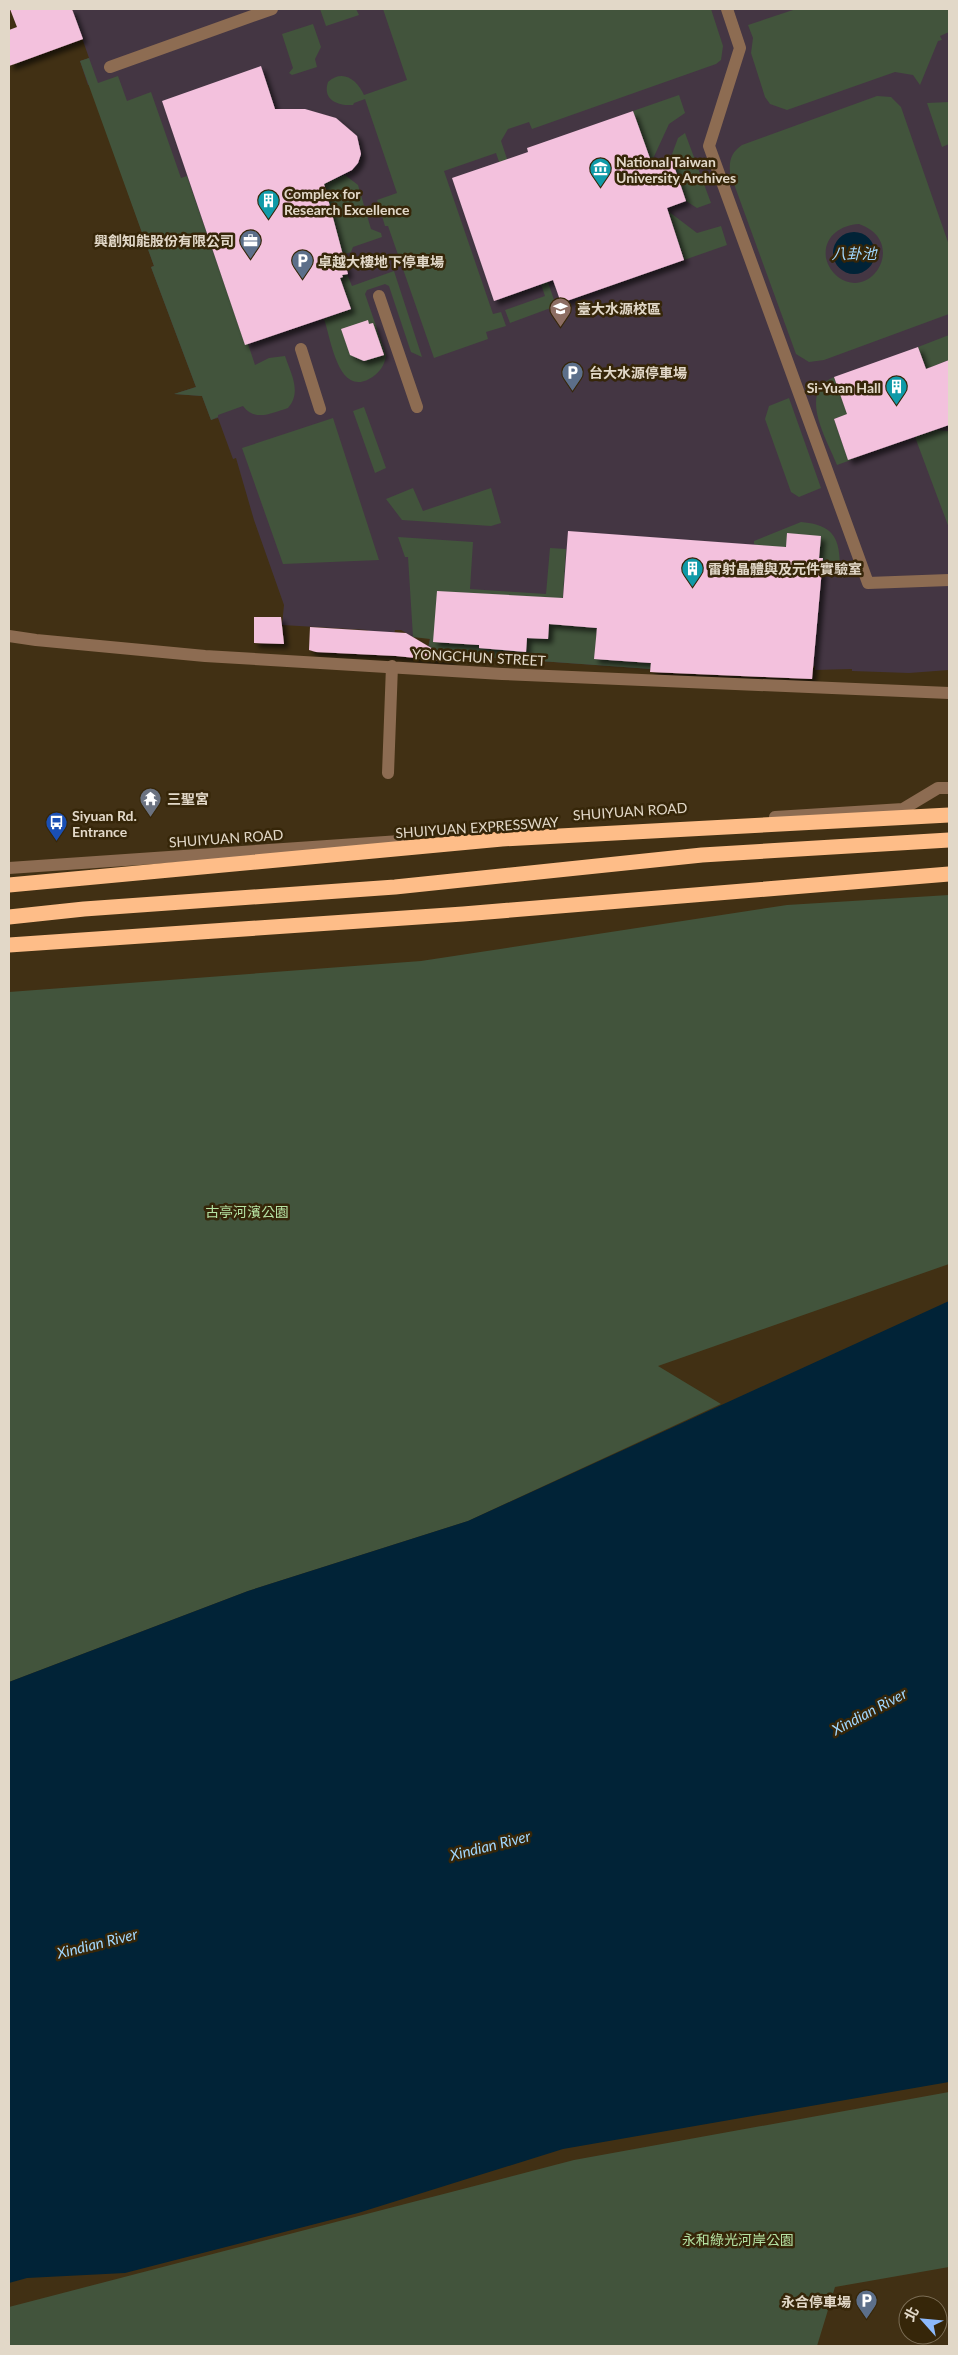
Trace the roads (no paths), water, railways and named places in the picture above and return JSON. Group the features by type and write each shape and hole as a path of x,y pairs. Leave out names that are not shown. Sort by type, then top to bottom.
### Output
{"highway":[{"name":"SHUIYUAN EXPRESSWAY","path":"9,885 502,840 947,815"},
{"path":"9,917 84,909 395,887 702,856 949,840"},
{"path":"9,945 462,914 949,874"}],"street":[{"path":"110,67 272,9"},
{"path":"727,9 740,48 709,146 868,583 949,580"},
{"path":"378,296 417,407"},
{"path":"301,349 320,409"},
{"name":"YONGCHUN STREET","path":"9,636 205,656 521,674 949,693"},
{"path":"388,773 392,666"},
{"name":"SHUIYUAN ROAD","path":"9,868 903,809 938,788 949,788"},
{"path":"903,809 947,815"}],"water":[{"name":"八卦池","path":"854,232 869,238 875,253 869,268 854,274 839,268 833,253 839,238"},
{"name":"Xindian River","path":"949,1301 949,2082 563,2149 358,2213 125,2273 27,2278 9,2283 9,1682 248,1591 468,1521"}],"place":[{"name":"National Taiwan University Archives","path":"600,188"},
{"name":"Complex for Research Excellence","path":"268,220"},
{"name":"興創知能股份有限公司","path":"250,259"},
{"name":"卓越大樓地下停車場","path":"302,280"},
{"name":"臺大水源校區","path":"561,327"},
{"name":"台大水源停車場","path":"573,391"},
{"name":"Si-Yuan Hall","path":"897,406"},
{"name":"雷射晶體與及元件實驗室","path":"692,587"},
{"name":"三聖宮","path":"151,817"},
{"name":"Siyuan Rd. Entrance","path":"56,842"},
{"name":"永合停車場","path":"867,2320"}],"park label":[{"name":"古亭河濱公園","path":"247,1211"},
{"name":"永和綠光河岸公園","path":"738,2239"}]}
